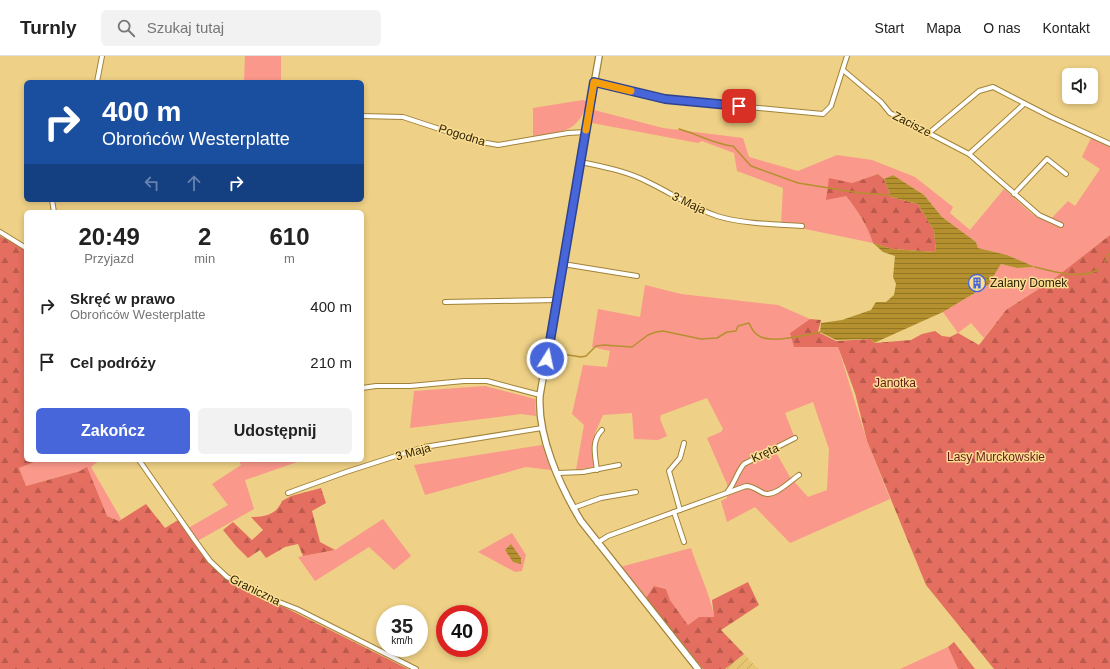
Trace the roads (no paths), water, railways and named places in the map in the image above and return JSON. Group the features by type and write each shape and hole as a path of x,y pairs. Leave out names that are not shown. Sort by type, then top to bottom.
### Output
{"street":[{"path":"97,80 102,56"},
{"path":"599,56 540,395 542,428 558,473 573,508 597,543 698,669"},
{"path":"594,82 665,99 823,114 831,106 847,56"},
{"name":"Zacisze","path":"843,70 881,102 890,114 969,154 1038,215 1061,225"},
{"path":"929,133 986,88 992,87 1024,104 1110,144"},
{"path":"969,154 1024,104"},
{"name":"Pogodna","path":"364,116 403,117 476,141 498,145 568,133 586,132"},
{"path":"1014,194 1047,159 1066,174"},
{"name":"3 Maja","path":"581,162 617,169 648,182 688,205 718,216 742,221 802,226"},
{"path":"0,232 24,247"},
{"path":"563,264 637,276"},
{"path":"444,302 557,300"},
{"path":"364,388 376,386 410,386 464,381 487,381 540,395"},
{"name":"3 Maja","path":"288,493 332,476 424,447 542,428"},
{"path":"597,470 594,448 595,440 602,430"},
{"name":"Kręta","path":"727,491 732,486 740,468 744,464 795,438"},
{"path":"680,510 669,471 680,458 684,443"},
{"name":"Graniczna","path":"139,462 210,561 227,577 256,593 297,609 416,669"},
{"path":"558,473 597,470 619,465"},
{"path":"597,543 608,536 727,491 749,486 764,494 771,494 799,475"},
{"path":"573,508 601,498 636,492"},
{"path":"674,512 684,542"}],"waterway":[{"path":"679,129 720,144 733,146 751,166 798,183 860,193 890,195"},
{"path":"1105,262 1110,253"},
{"path":"1035,267 1059,273 1076,275 1099,269"},
{"path":"562,354 581,357 586,356 596,346 604,345 632,347 648,335 663,331 701,339 717,338 727,332 736,331 738,326 749,323 757,334 767,339 790,338 820,332"}],"place":[{"name":"Zalany Domek","path":"977,283"}],"park label":[{"name":"Janotka","path":"895,383"},
{"name":"Lasy Murckowskie","path":"996,457"}]}
